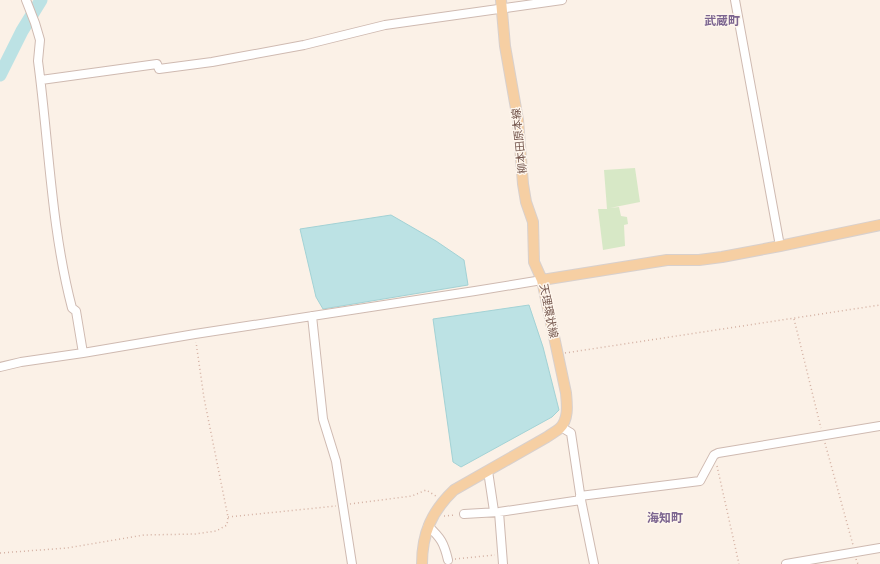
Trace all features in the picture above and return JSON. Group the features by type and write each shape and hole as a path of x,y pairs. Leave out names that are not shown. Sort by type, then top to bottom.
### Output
{"main road":[{"name":"柳本田原本線","path":"501,4 505,46 518,120 523,184 526,202 533,222 534,262 542,280"},
{"name":"天理環状線","path":"561,427 566,417 566,393 542,280 667,260 699,260 722,257 880,225"},
{"path":"422,564 425,536 430,522 442,501 454,490 561,427"}],"street":[{"path":"41,80 157,64 159,69 212,62 304,45 385,25 501,4 562,0"},
{"path":"735,0 780,246"},
{"path":"27,1 40,40 38,61 53,200 63,275 72,308 76,311 83,353"},
{"path":"0,367 21,362 195,334 542,280"},
{"path":"312,316 323,419 336,461 352,564"},
{"path":"464,514 497,511 700,481 714,455 718,453 880,426"},
{"path":"561,427 571,433 580,498 594,564"},
{"path":"488,471 497,511 503,564"},
{"path":"430,522 444,545 448,560"},
{"path":"786,564 880,548"}],"path":[{"path":"558,354 880,305"},
{"path":"794,319 822,435 858,564"},
{"path":"0,552 66,548 144,535 195,534 216,530 227,525 228,517 204,398 195,334"},
{"path":"714,455 739,564"},
{"path":"430,522 464,514"},
{"path":"448,560 503,554"}],"green space":[{"path":"635,168 640,202 610,208 619,207 621,216 627,217 628,224 624,225 625,246 603,250 598,209 607,209 604,170"}],"water":[{"path":"391,215 436,241 464,260 468,285 323,309 316,297 300,229"},
{"path":"529,305 543,347 559,410 552,417 461,467 453,462 433,319"}],"waterway":[{"path":"0,75 22,31 41,0"}],"district":[{"name":"武蔵町","path":"722,21"},
{"name":"海知町","path":"665,518"}]}
